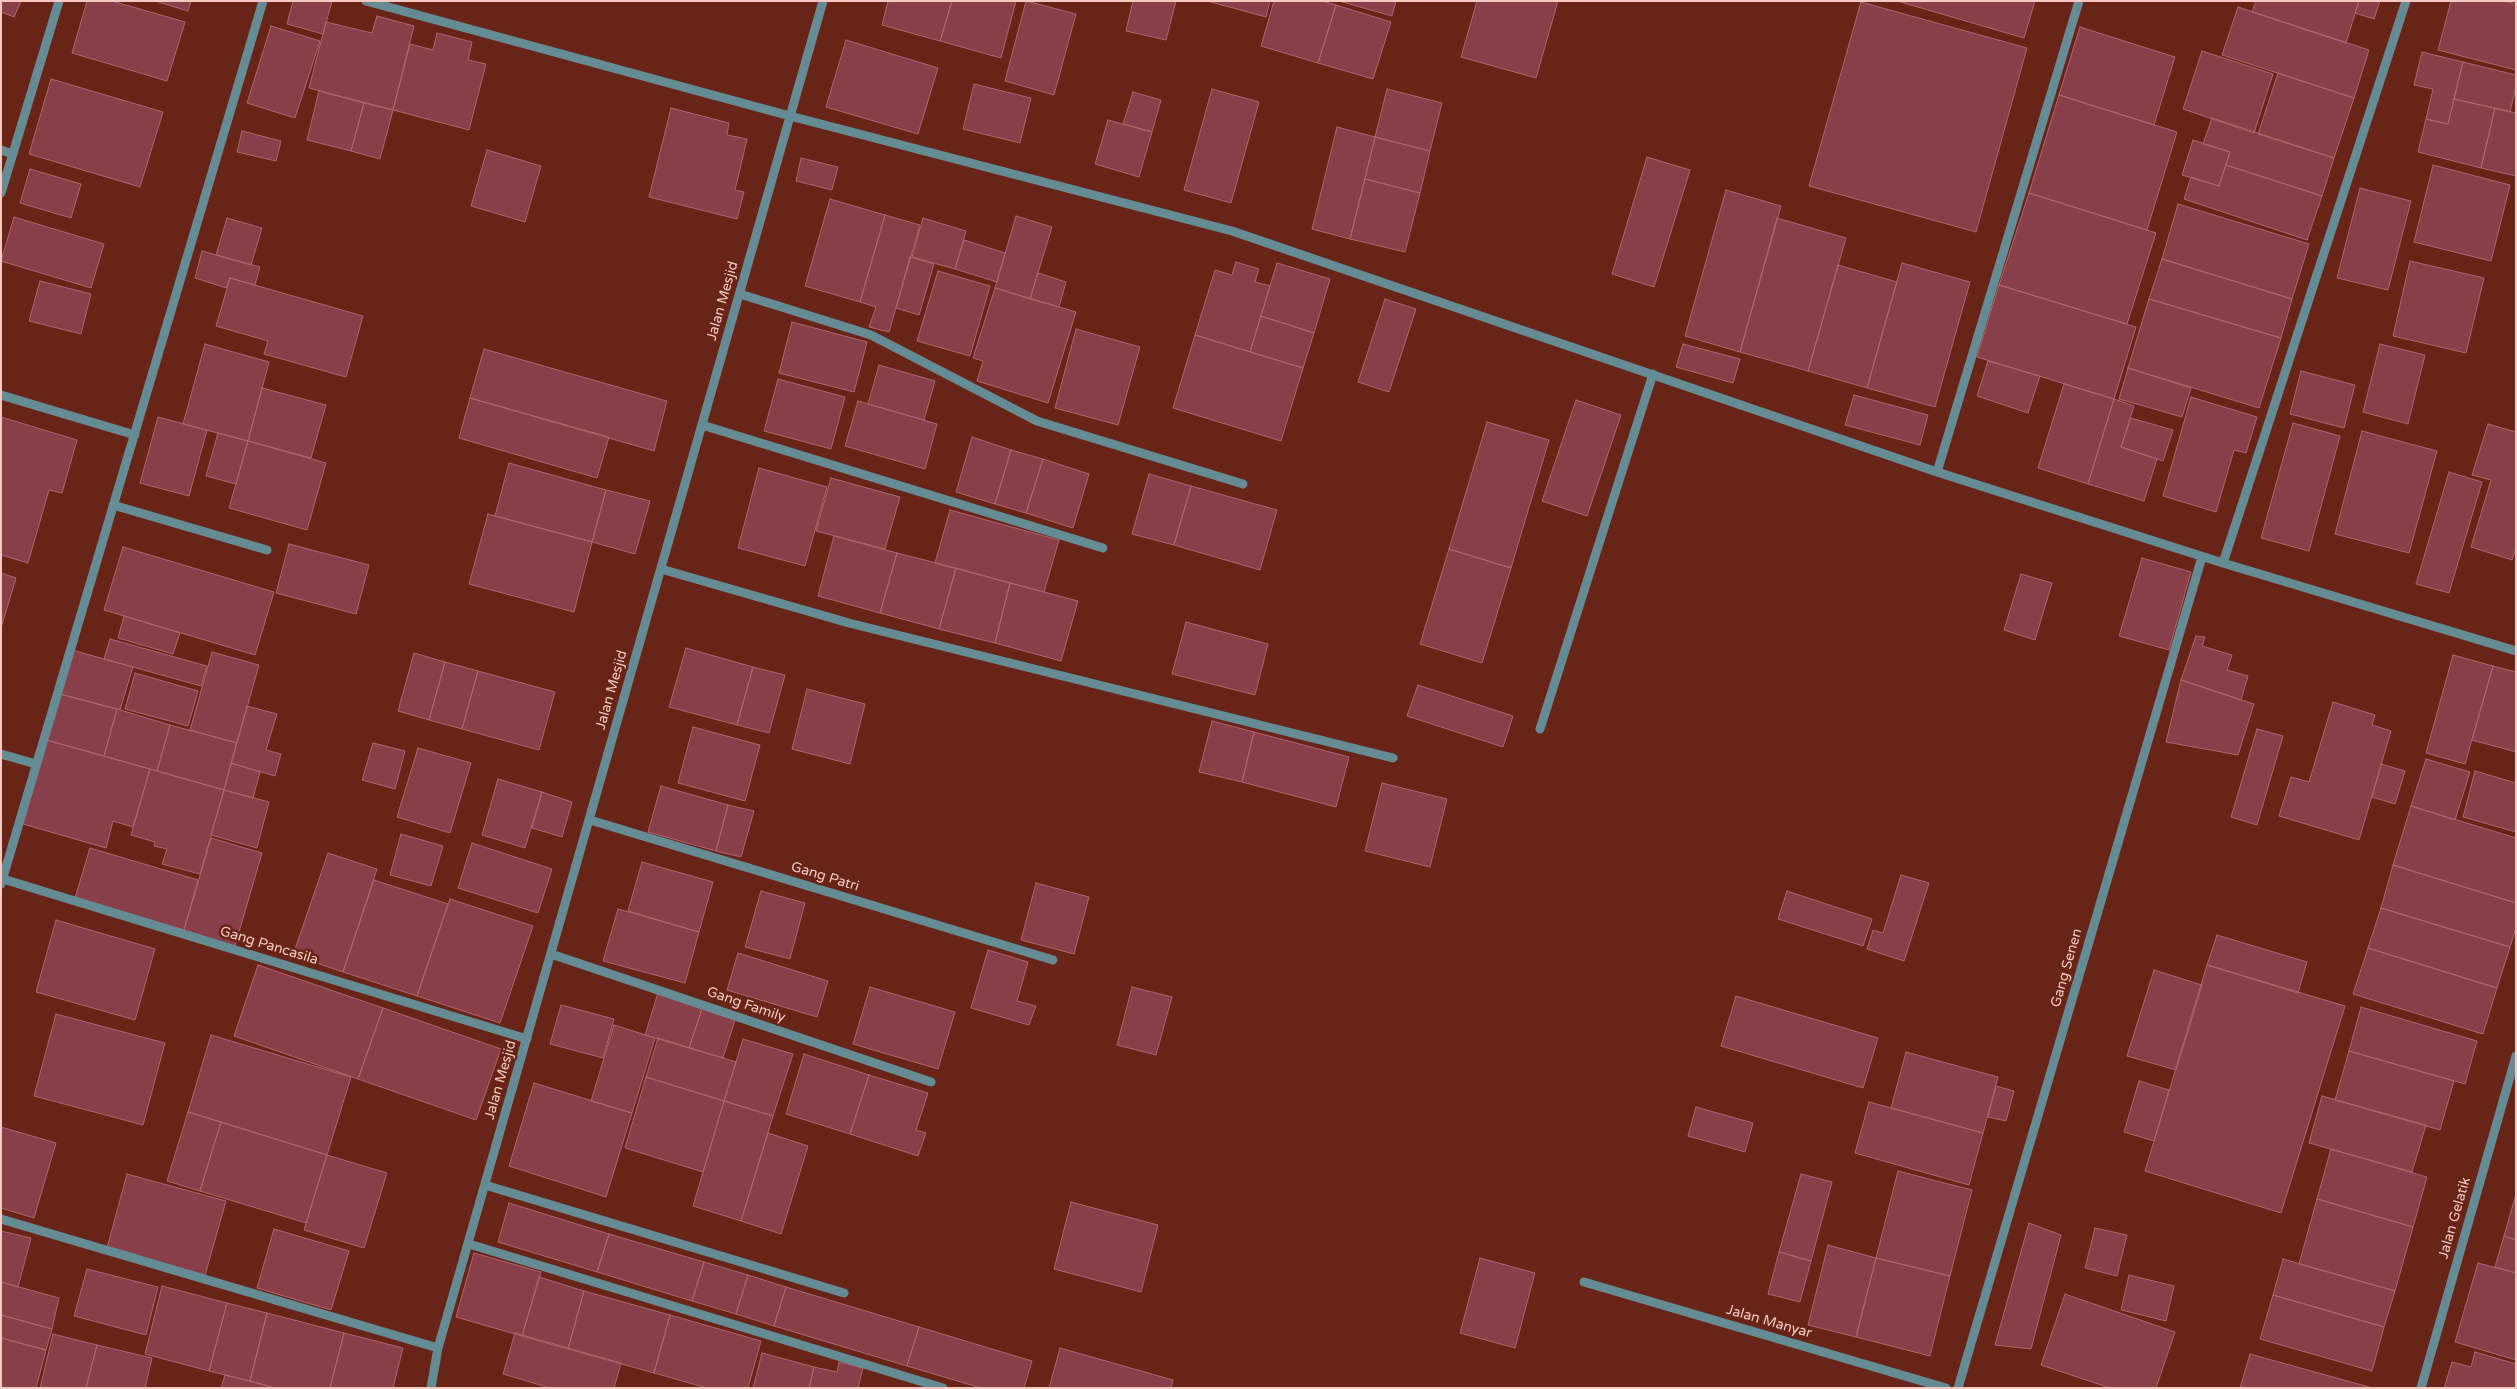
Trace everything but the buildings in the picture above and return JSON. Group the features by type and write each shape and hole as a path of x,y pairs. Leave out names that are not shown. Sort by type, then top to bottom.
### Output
{"street":[{"path":"1,193 59,1"},
{"path":"2,882 263,1"},
{"path":"366,1 790,116 1232,231 1936,472 2202,557 2516,651"},
{"name":"Jalan Mesjid","path":"431,1388 438,1348 484,1185 823,1"},
{"path":"1936,472 2079,1"},
{"path":"2223,563 2406,1"},
{"path":"1,150 13,154"},
{"path":"740,294 871,335 1037,421 1243,484"},
{"path":"1540,729 1653,374"},
{"path":"1,395 135,435"},
{"path":"702,425 1103,548"},
{"path":"114,505 267,550"},
{"name":"Gang Senen","path":"1958,1388 2202,557"},
{"path":"661,568 848,623 1393,758"},
{"path":"1,754 36,764"},
{"name":"Gang Patri","path":"590,820 1054,960"},
{"name":"Gang Pancasila","path":"2,882 527,1039"},
{"name":"Gang Family","path":"551,954 931,1082"},
{"name":"Jalan Gelatik","path":"2421,1388 2516,1056"},
{"path":"484,1185 844,1293"},
{"path":"1,1219 438,1348"},
{"path":"468,1244 943,1388"},
{"name":"Jalan Manyar","path":"1584,1282 1946,1388"}]}
